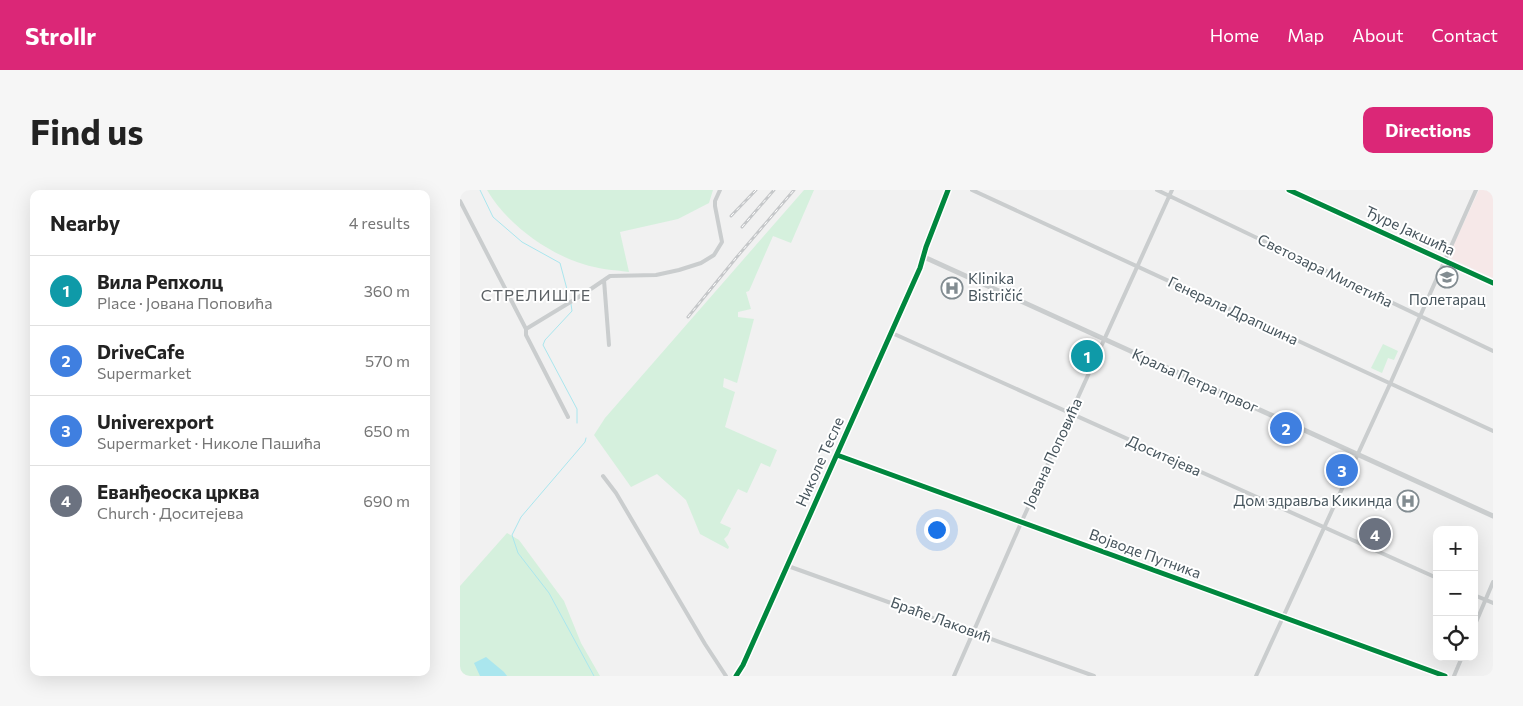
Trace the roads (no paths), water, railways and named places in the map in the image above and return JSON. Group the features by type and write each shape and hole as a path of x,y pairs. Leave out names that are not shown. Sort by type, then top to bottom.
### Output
{"main road":[{"name":"Николе Тесле","path":"736,676 743,666 892,333 924,257 948,190"},
{"name":"Ђуре Јакшића","path":"1289,190 1493,283"}],"street":[{"path":"526,329 582,296 610,276 656,275 701,263 714,255 722,242 715,206 720,190"},
{"name":"Генерала Драпшина","path":"972,190 1493,431"},
{"name":"Светозара Милетића","path":"1157,190 1493,351"},
{"name":"Јована Поповића","path":"954,676 1172,190"},
{"path":"1256,676 1358,455 1476,190"},
{"path":"460,202 526,329 526,335 568,417"},
{"name":"Краља Петра првог","path":"924,257 1493,516"},
{"path":"604,280 609,345"},
{"name":"Доситејева","path":"892,333 1433,576"},
{"name":"Војводе Путника","path":"837,455 1445,676"},
{"path":"603,476 616,492 705,644 726,676"},
{"name":"Браће Лаковић","path":"788,566 1094,676"},
{"path":"1478,617 1493,582"},
{"path":"1478,597 1493,603"},
{"path":"1454,676 1460,661"}],"water":[{"path":"486,657 507,676 480,676 474,663"}],"waterway":[{"path":"480,190 493,217 522,242 560,263 568,293"},
{"path":"571,304 572,311 545,340 543,345 577,409 577,423"},
{"path":"586,438 585,442 521,517 512,535 518,553 549,593 594,676"}],"railway":[{"path":"731,216 756,190"},
{"path":"742,227 774,190"},
{"path":"688,317 794,190"}],"place":[{"name":"Полетарац","path":"1447,277"},
{"name":"Klinika Bistričić","path":"952,288"},
{"name":"Вила Репхолц","path":"1087,356"},
{"name":"DriveCafe","path":"1286,428"},
{"name":"Univerexport","path":"1342,470"},
{"name":"Дом здравља Кикинда","path":"1408,501"},
{"name":"Еванђеоска црква","path":"1375,534"}],"district":[{"name":"СТРЕЛИШТЕ","path":"536,295"}]}
